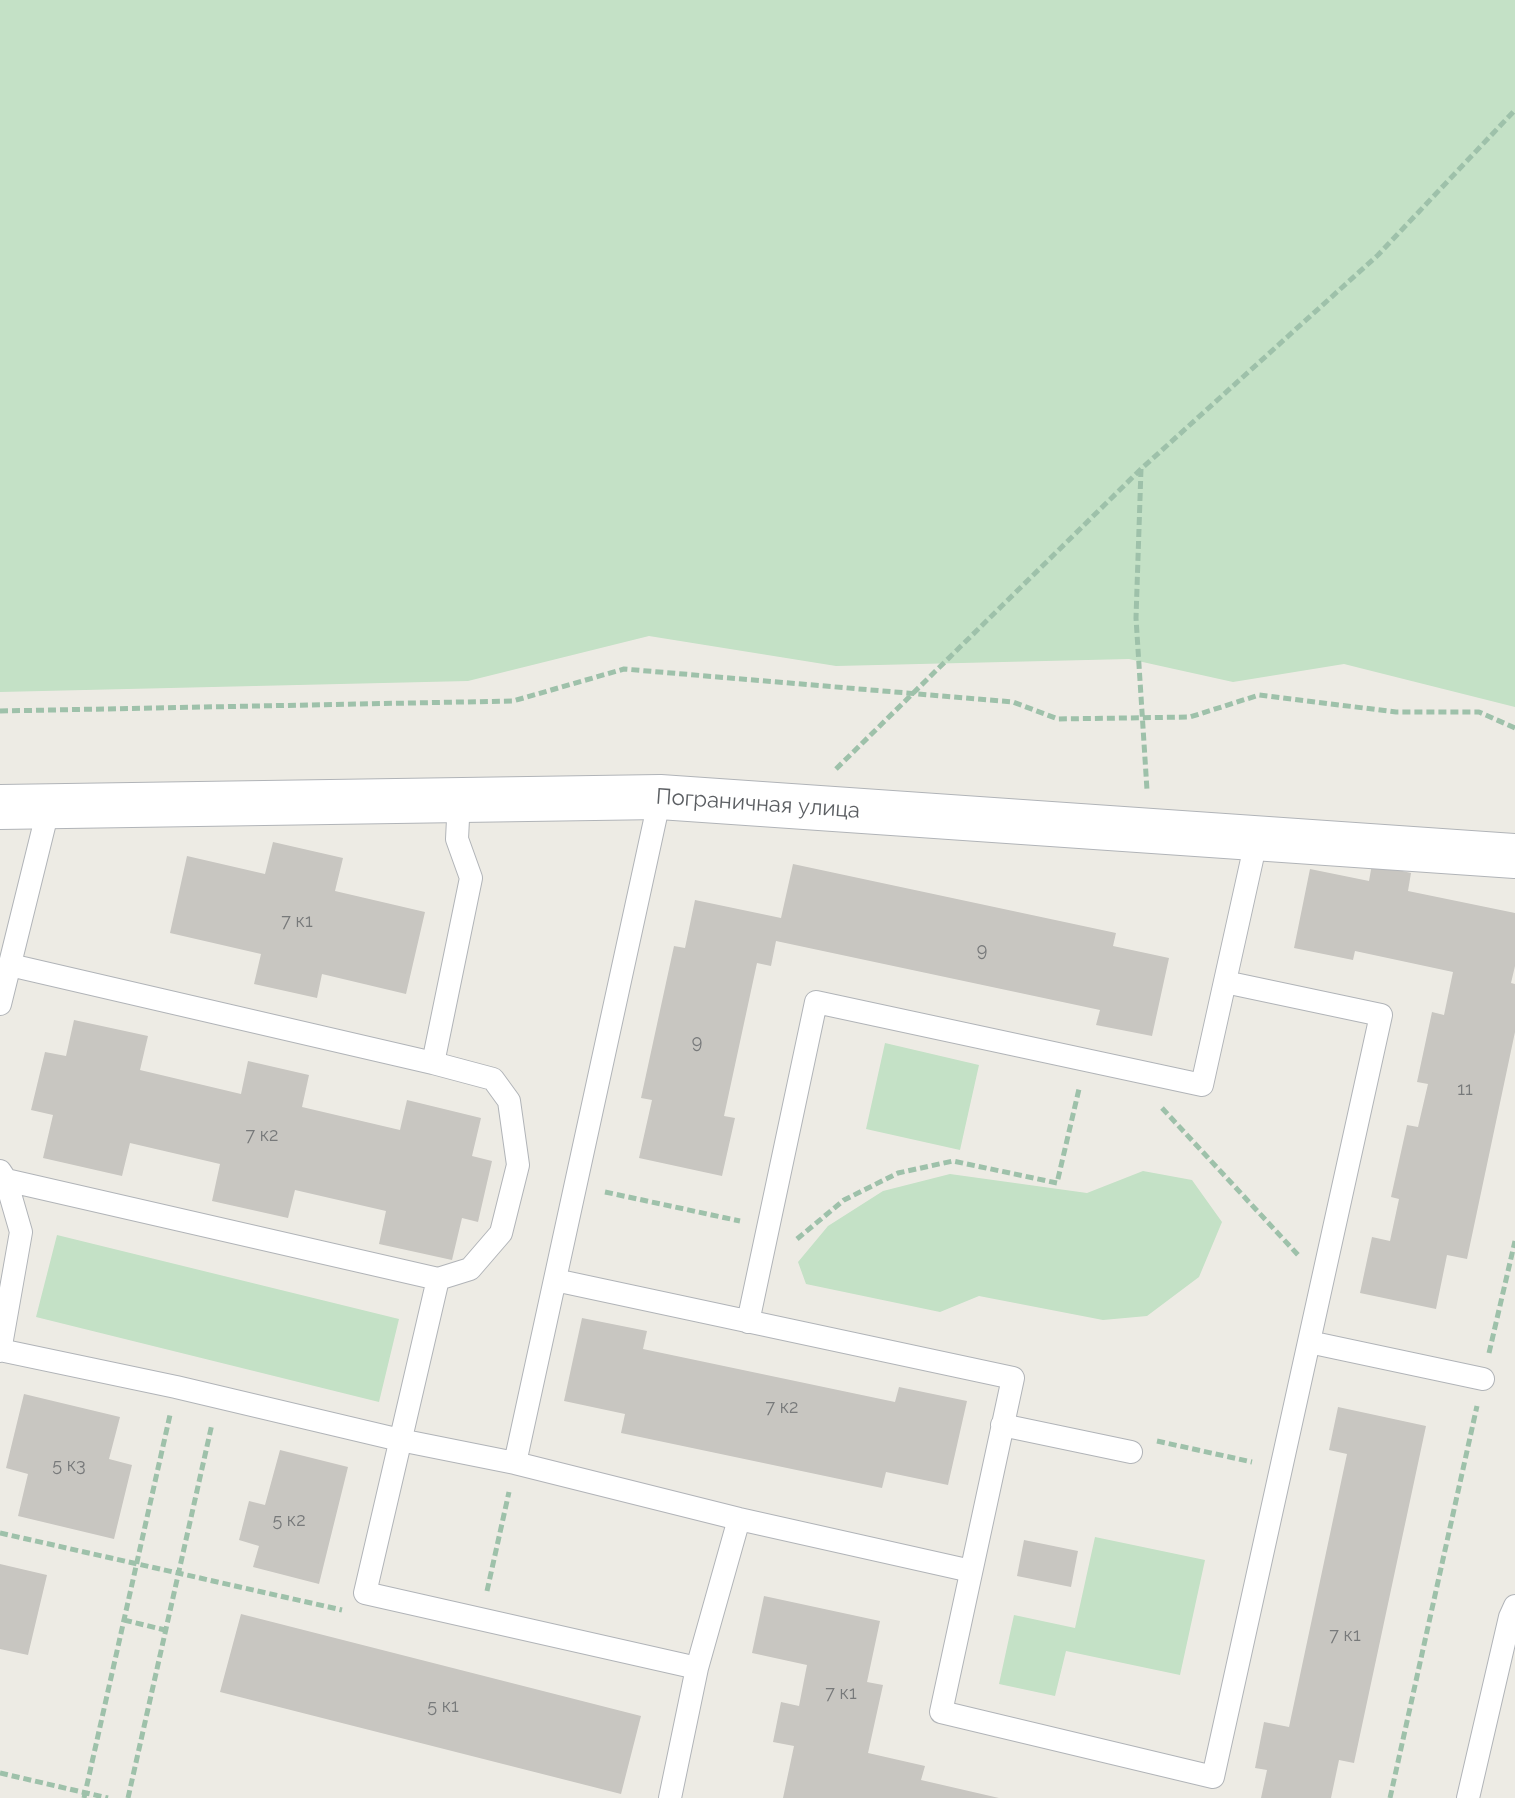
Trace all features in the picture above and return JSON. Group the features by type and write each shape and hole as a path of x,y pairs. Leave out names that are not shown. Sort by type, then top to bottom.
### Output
{"street":[{"name":"Пограничная улица","path":"0,807 660,797 1515,856"}],"lane":[{"path":"515,1463 660,797"},
{"path":"433,1063 471,878 457,839 459,799"},
{"path":"0,1004 49,806"},
{"path":"748,1322 816,1002 1202,1085 1257,837"},
{"path":"3,1176 438,1279 470,1269 501,1233 518,1165 509,1101 493,1079 10,965"},
{"path":"555,1280 1013,1378 941,1712 1213,1777 1381,1015 1225,982"},
{"path":"3,1176 21,1232 0,1350 515,1463 739,1519 971,1571"},
{"path":"438,1279 365,1593 697,1668"},
{"path":"1309,1342 1483,1379"},
{"path":"1002,1425 1131,1452"},
{"path":"670,1798 697,1668 739,1519"},
{"path":"1468,1798 1515,1606"}],"path":[{"path":"799,806 1141,469 1378,255 1515,110"},
{"path":"1141,469 1136,618 1150,831"},
{"path":"0,711 513,701 624,669 1013,702 1058,719 1190,717 1259,695 1396,712 1479,712 1515,728"},
{"path":"754,1292 798,1238 810,1228 844,1200 898,1173 953,1161 1057,1183 1085,1060"},
{"path":"1126,1069 1322,1282"},
{"path":"576,1186 768,1227"},
{"path":"1390,1798 1515,1241"},
{"path":"85,1795 176,1387"},
{"path":"128,1798 218,1397"},
{"path":"1131,1452 1147,1439 1281,1469"},
{"path":"481,1620 515,1463"},
{"path":"0,1533 340,1611 365,1593"},
{"path":"124,1620 165,1630"},
{"path":"0,1773 108,1798"}],"green space":[{"path":"0,0 1515,0 1515,707 1344,664 1233,682 1129,659 836,666 649,636 468,681 0,692"},
{"path":"885,1043 979,1065 960,1150 866,1129"},
{"path":"1143,1171 1192,1180 1222,1222 1199,1277 1147,1316 1103,1320 979,1296 940,1312 806,1284 798,1262 828,1226 883,1191 950,1174 1087,1193"},
{"path":"57,1235 399,1319 379,1402 36,1317"},
{"path":"1095,1537 1205,1560 1180,1675 1066,1651 1055,1696 999,1684 1014,1615 1075,1628"}],"building":[{"path":"273,842 343,858 335,891 425,912 406,994 322,974 317,998 254,984 261,954 170,933 187,856 265,874"},
{"path":"793,864 1116,933 1113,946 1169,958 1152,1036 1096,1025 1100,1010 776,941 771,966 757,963 724,1116 735,1118 722,1176 639,1158 652,1100 641,1098 674,946 685,948 695,900 781,918"},
{"path":"1372,864 1411,873 1408,891 1515,913 1515,966 1511,983 1515,984 1515,1032 1467,1259 1447,1255 1436,1309 1360,1293 1372,1237 1390,1241 1399,1199 1391,1197 1407,1125 1418,1127 1428,1084 1417,1082 1432,1012 1444,1015 1453,972 1355,951 1353,960 1294,948 1310,869 1369,881"},
{"path":"74,1020 148,1036 140,1070 241,1094 248,1061 309,1075 302,1107 400,1130 407,1100 481,1118 472,1156 492,1161 478,1222 462,1218 452,1260 379,1244 386,1211 295,1190 288,1218 212,1201 220,1164 130,1143 122,1176 43,1158 53,1115 31,1110 45,1052 66,1056"},
{"path":"582,1318 647,1331 643,1349 895,1402 899,1387 967,1401 948,1485 886,1472 882,1488 621,1433 625,1414 564,1401"},
{"path":"24,1394 120,1417 109,1459 132,1465 114,1539 18,1516 28,1474 6,1468"},
{"path":"1338,1407 1426,1426 1354,1763 1339,1760 1331,1798 1261,1798 1267,1770 1255,1768 1264,1722 1289,1727 1347,1454 1329,1450"},
{"path":"280,1450 348,1467 319,1584 253,1567 259,1546 239,1540 249,1501 265,1505"},
{"path":"1024,1540 1078,1551 1071,1587 1017,1576"},
{"path":"0,1564 47,1575 28,1655 0,1649"},
{"path":"764,1596 880,1621 867,1682 883,1685 868,1753 925,1766 921,1780 999,1798 783,1798 794,1746 773,1742 781,1702 799,1706 807,1665 752,1653"},
{"path":"241,1614 641,1716 621,1794 220,1692"}]}
